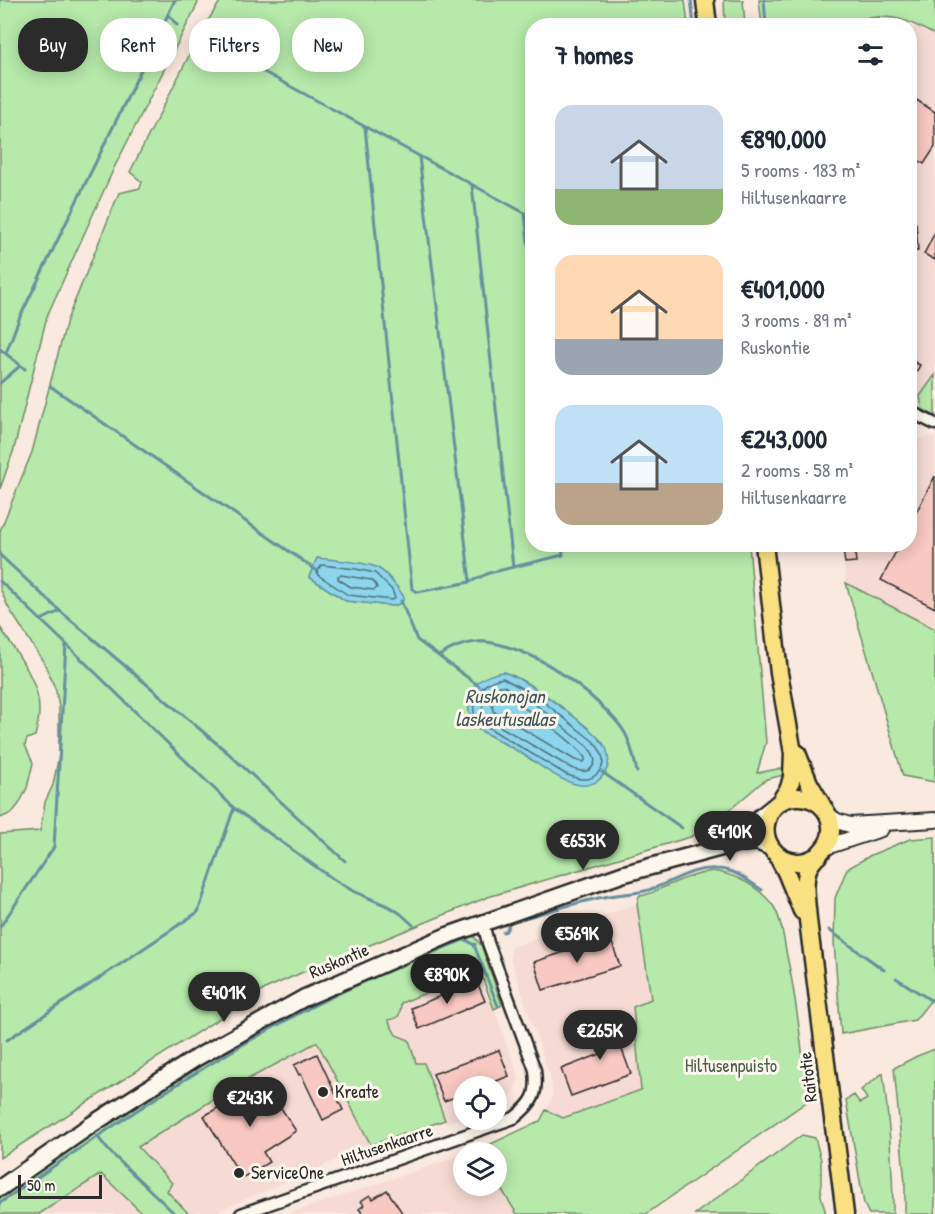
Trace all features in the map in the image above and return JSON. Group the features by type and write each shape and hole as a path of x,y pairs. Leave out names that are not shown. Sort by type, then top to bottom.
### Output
{"main road":[{"path":"705,0 707,18"},
{"path":"765,552 779,674 793,753 792,777 768,816 765,827 766,837 773,851 786,860 808,861 822,852 831,837 831,826 825,810 808,783 790,735"},
{"path":"777,804 791,797 802,796 813,799 825,810"},
{"name":"Ruskontie","path":"694,855 749,826 777,804"},
{"name":"Ruskontie","path":"0,1188 91,1125 196,1058 304,998 448,935 623,874 738,843 758,842 773,851"},
{"name":"Raitotie","path":"773,851 795,892 811,934"},
{"name":"Raitotie","path":"822,852 808,870 805,882 845,1214"}],"street":[{"path":"917,415 935,424"},
{"path":"825,810 837,821 850,825 935,820"},
{"path":"822,852 901,823"},
{"name":"Hiltusenkaarre","path":"241,1214 513,1118 527,1108 537,1084 535,1070 488,943 483,923"}],"shaded area":[{"path":"917,25 935,33 935,375 920,396 922,409 917,407"},
{"path":"930,436 935,438 935,629 846,583 843,552 917,552 917,440"},
{"path":"637,904 651,999 633,1007 641,1090 563,1118 546,1110 553,1096 551,1080 511,960 511,947"},
{"path":"480,970 519,1078 509,1101 507,1102 507,1076 453,1076 453,1121 446,1123 424,1064 416,1063 409,1040 396,1035 388,1020 396,1019 401,1010 401,1003"},
{"path":"317,1042 371,1145 211,1214 203,1214 200,1211 189,1214 167,1190 137,1147 230,1089"},
{"path":"453,1158 453,1196 506,1196 517,1214 288,1214"},
{"path":"101,1173 143,1214 39,1214"}],"green space":[{"path":"0,0 196,0 198,3 177,44 177,18 100,18 100,72 163,72 114,168 47,316 14,449 0,489"},
{"path":"221,0 685,0 687,18 525,18 525,552 750,552 766,742 757,773 788,767 788,774 767,779 707,829 690,837 488,897 267,988 0,1158 0,834 40,831 45,802 53,785 59,755 59,707 56,691 46,666 8,607 0,588 0,531 32,452 67,320 119,193 140,188 142,182 130,172 189,56 189,72 280,72 280,18 210,18","holes":["317,559 357,563 402,603 393,606 346,601 309,577","503,672 528,684 558,704 605,748 565,780 476,728 471,722"]},
{"path":"724,0 743,0 744,18 725,18"},
{"path":"759,0 935,0 935,35 917,26 917,18 761,18"},
{"path":"935,375 935,416 922,409 920,396"},
{"path":"846,583 935,629 935,782 903,776"},
{"path":"0,627 31,678 36,689 39,712 35,736 27,739 25,745 33,763 27,788 12,813 0,818"},
{"path":"935,837 935,995 915,1020 841,1034 834,942 835,898 847,869 871,855 910,839"},
{"name":"Hiltusenpuisto","path":"712,871 730,875 762,893 774,907 782,928 793,988 808,1101 646,1214 517,1214 506,1196 507,1142 495,1142 540,1121 546,1110 563,1118 641,1090 633,1007 651,999 637,904 639,896 686,878"},
{"path":"467,935 474,937 481,945 502,1005 494,1009 480,971 401,1003 399,1016 388,1020 396,1035 409,1040 416,1063 424,1063 445,1120 371,1145 317,1042 230,1089 138,1147 172,1183 167,1191 189,1214 143,1214 101,1174 39,1214 0,1214 0,1196 199,1065 314,1000"},
{"path":"935,1049 934,1214 905,1214 905,1183 894,1068"},
{"path":"883,1073 890,1144 893,1214 869,1214 864,1204 846,1100 854,1095 860,1103 867,1099 861,1090"},
{"path":"802,1135 815,1138 821,1160 821,1196 826,1214 695,1214"}],"water":[{"path":"317,558 378,568 402,593 404,597 402,603 393,606 346,601 309,577"},
{"name":"Ruskonojan laskeutusallas","path":"503,672 527,684 559,705 600,740 606,748 609,762 600,779 587,785 573,784 476,728 469,712 469,699 473,688 486,677"}],"building":[{"path":"917,100 935,112 935,147 924,164 917,159"},
{"path":"935,232 935,260 924,254"},
{"path":"935,476 935,608 881,580 896,552 917,552 917,511"},
{"path":"843,552 855,552 856,562 845,563"},
{"path":"610,937 620,966 543,990 534,962"},
{"path":"478,984 485,1001 419,1029 411,1008 465,986"},
{"path":"619,1014 621,1047 631,1074 571,1096 561,1069 603,1053 601,1015"},
{"path":"499,1050 509,1076 453,1076 453,1098 444,1101 433,1074"},
{"name":"Kreate","path":"317,1054 343,1110 323,1120 301,1074 299,1075 294,1065"},
{"path":"268,1082 274,1092 272,1094 296,1131 263,1152 269,1162 242,1178 204,1116 231,1100 233,1104"},
{"path":"387,1190 403,1214 363,1214 359,1209 364,1205 361,1201 370,1195 373,1199"}],"waterway":[{"path":"166,18 175,0"},
{"path":"691,0 693,18"},
{"path":"764,0 765,18"},
{"path":"6,353 19,319 140,72"},
{"path":"264,72 525,213"},
{"path":"365,127 412,589 418,592 470,582 489,573 563,555 563,552"},
{"path":"419,156 470,582"},
{"path":"472,185 513,567"},
{"path":"0,349 25,369"},
{"path":"0,383 20,366"},
{"path":"50,386 316,570"},
{"path":"0,555 60,611 227,752 345,861"},
{"path":"0,581 234,808 333,879 353,891 392,908 413,925"},
{"path":"401,601 417,640 479,686"},
{"path":"41,620 60,611"},
{"path":"439,656 462,645 485,642 531,655 550,666 587,693 617,722 625,733 637,772"},
{"path":"0,927 54,847 66,644"},
{"path":"602,772 682,828"},
{"path":"7,1040 198,912 234,808"},
{"path":"503,932 506,931 510,922 592,899 645,891 706,869 723,869 735,873 762,890"},
{"path":"829,930 884,970"},
{"path":"0,1203 156,1098 276,1026 317,1004 426,955 463,940 475,944"},
{"path":"474,945 498,1006"},
{"path":"896,978 935,1003"},
{"path":"97,1136 109,1151 175,1214"}],"place":[{"name":"Kreate","path":"323,1092"},
{"name":"ServiceOne","path":"239,1173"}]}
